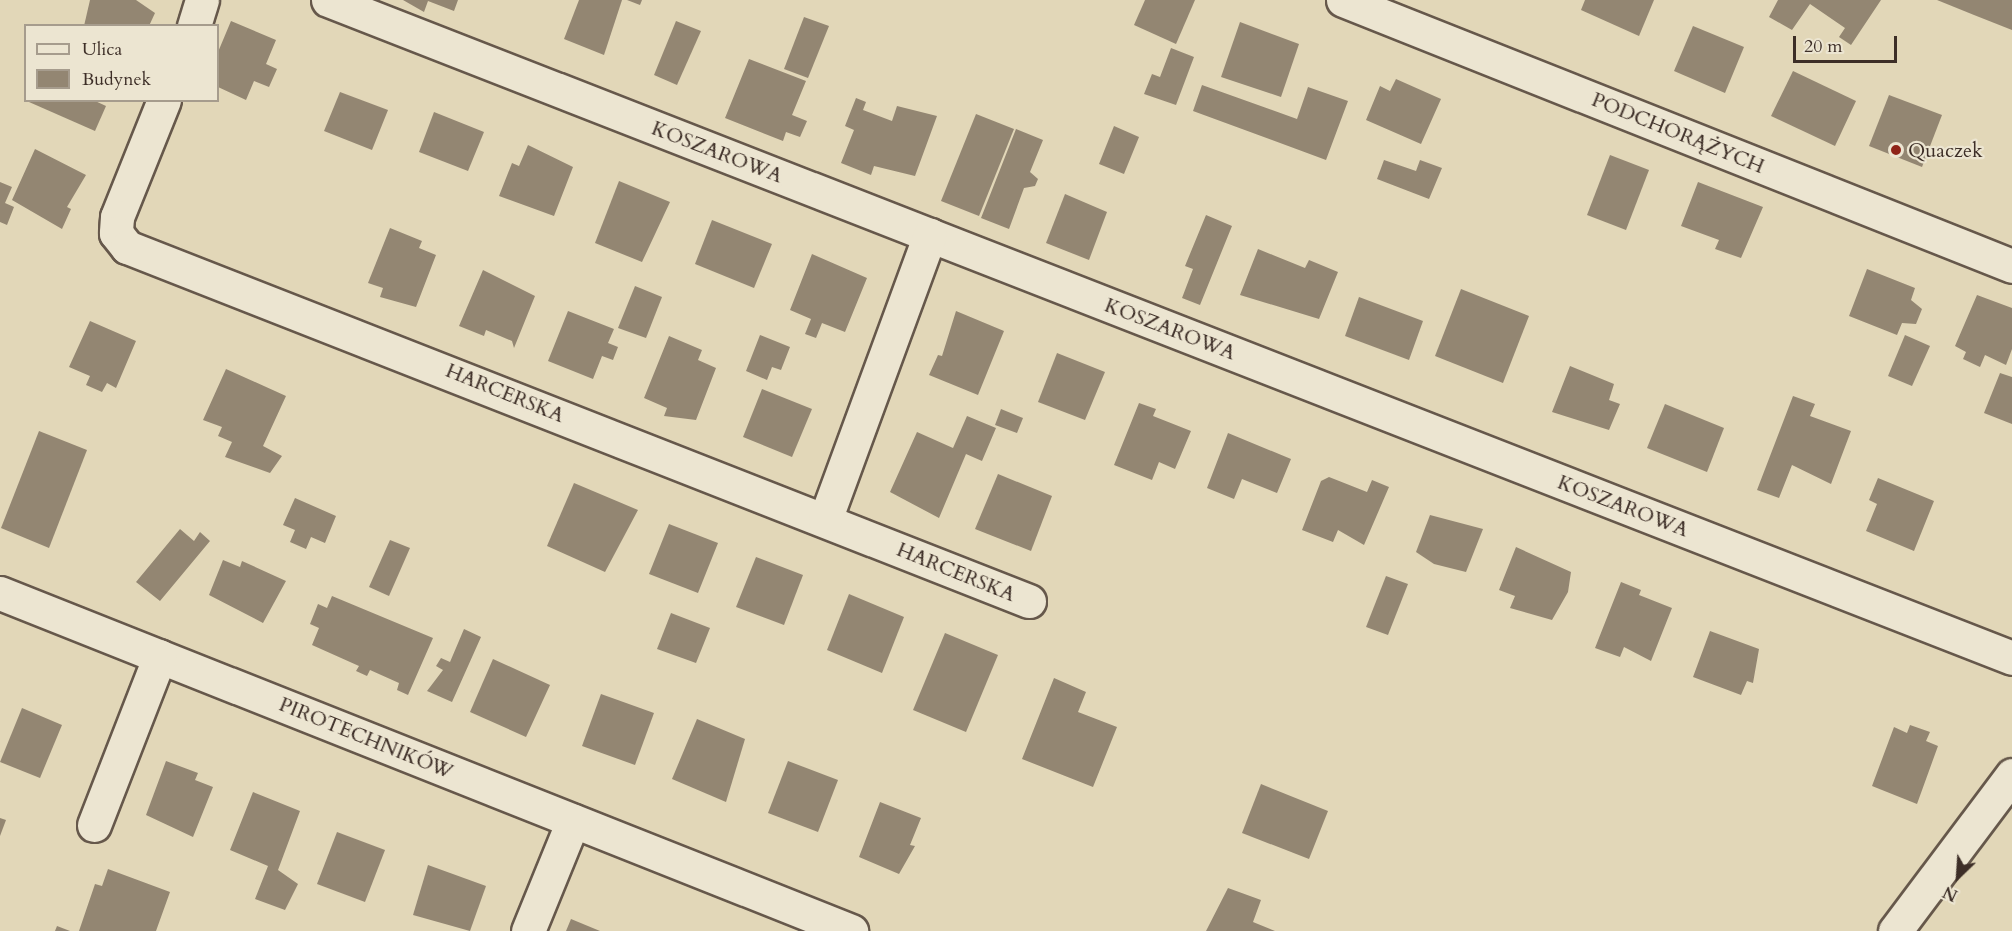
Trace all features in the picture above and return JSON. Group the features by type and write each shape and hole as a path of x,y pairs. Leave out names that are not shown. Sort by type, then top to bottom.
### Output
{"street":[{"path":"195,24 202,0"},
{"name":"KOSZAROWA","path":"328,0 2012,658"},
{"name":"PODCHORĄŻYCH","path":"1343,0 2012,266"},
{"name":"HARCERSKA","path":"163,102 117,217 116,233 127,248 1029,601"},
{"path":"825,520 930,235"},
{"name":"PIROTECHNIKÓW","path":"0,593 851,931"},
{"path":"94,825 160,656"},
{"path":"1895,931 2012,775"},
{"path":"528,931 573,821"}],"building":[{"path":"90,0 136,0 155,13 150,24 84,24"},
{"path":"403,0 458,0 454,11 428,1 424,12"},
{"path":"579,0 622,0 604,55 564,39"},
{"path":"627,0 642,0 640,5"},
{"path":"1145,0 1195,0 1176,44 1134,25"},
{"path":"1585,0 1654,0 1639,36 1581,10"},
{"path":"1778,0 1881,0 1851,45 1839,37 1845,28 1810,4 1792,30 1769,17"},
{"path":"1937,0 2012,0 2012,30 1974,15"},
{"path":"804,17 829,26 808,78 784,69"},
{"path":"231,21 276,40 266,64 277,69 269,87 254,81 246,100 219,87 219,50"},
{"path":"676,21 701,31 677,85 654,75"},
{"path":"1240,22 1299,44 1281,97 1221,77"},
{"path":"1693,26 1744,47 1725,93 1674,71"},
{"path":"1171,48 1194,57 1176,105 1144,94 1152,74 1160,77"},
{"path":"749,59 806,81 792,115 807,121 800,137 786,132 783,141 725,118"},
{"path":"1793,71 1856,101 1835,146 1771,116"},
{"path":"1396,79 1441,99 1421,144 1366,120 1380,86 1390,91"},
{"path":"1202,85 1297,119 1308,87 1348,101 1326,160 1193,111"},
{"path":"340,92 388,110 372,150 324,131"},
{"path":"1889,95 1942,115 1922,167 1869,146"},
{"path":"856,98 866,102 863,110 892,121 897,106 937,116 915,176 874,166 871,175 841,163 854,130 845,126"},
{"path":"29,102 97,102 106,106 95,131"},
{"path":"434,112 484,132 468,171 419,152"},
{"path":"976,114 1014,129 979,216 941,201"},
{"path":"1114,126 1139,137 1124,174 1099,164"},
{"path":"1016,129 1043,140 1030,172 1038,179 1035,186 1024,188 1009,229 981,218"},
{"path":"528,145 573,167 554,216 499,196 512,163 519,166"},
{"path":"35,149 86,175 67,207 71,209 62,229 12,200"},
{"path":"1610,155 1649,170 1626,230 1587,215"},
{"path":"1384,160 1416,171 1420,160 1442,168 1429,199 1377,179"},
{"path":"619,181 670,202 642,262 595,243"},
{"path":"0,182 12,187 5,203 14,207 7,225 0,222"},
{"path":"1698,182 1763,207 1741,258 1715,249 1719,240 1681,226"},
{"path":"1065,194 1107,212 1089,260 1046,243"},
{"path":"1206,215 1232,226 1200,305 1182,298 1193,269 1185,266"},
{"path":"712,220 772,244 754,288 695,264"},
{"path":"390,228 422,241 419,248 436,255 416,307 380,297 383,288 368,283"},
{"path":"1258,249 1305,268 1309,260 1338,272 1319,319 1240,295"},
{"path":"812,254 867,278 845,332 822,323 816,338 805,334 811,319 790,310"},
{"path":"1867,269 1915,288 1911,300 1922,309 1916,324 1902,323 1897,335 1849,316"},
{"path":"483,270 535,296 514,348 512,341 486,330 484,336 459,326"},
{"path":"635,286 662,297 646,338 618,328"},
{"path":"1461,289 1529,316 1503,383 1435,356"},
{"path":"1977,295 2012,308 2012,349 2006,365 1985,355 1980,367 1963,359 1966,352 1955,346"},
{"path":"1359,297 1423,321 1409,360 1345,336"},
{"path":"568,311 614,329 608,343 618,347 613,360 602,356 593,379 548,361"},
{"path":"956,311 1004,331 978,395 929,375 938,355 942,356"},
{"path":"90,321 136,341 116,388 107,383 102,392 86,385 90,376 69,367"},
{"path":"760,335 790,347 781,370 772,367 767,380 746,371"},
{"path":"1905,335 1930,346 1912,386 1888,376"},
{"path":"669,336 702,350 698,360 716,368 696,420 664,416 667,408 644,398"},
{"path":"1057,353 1105,372 1085,420 1038,402"},
{"path":"1570,366 1614,384 1609,400 1620,404 1609,430 1552,412"},
{"path":"226,369 286,396 263,446 282,456 270,473 225,457 232,442 218,436 222,427 203,420"},
{"path":"2000,373 2012,377 2012,424 1984,413"},
{"path":"762,389 812,409 792,457 743,437"},
{"path":"1793,396 1815,404 1810,416 1851,431 1831,484 1792,465 1779,498 1757,490"},
{"path":"1139,403 1156,409 1153,416 1191,431 1175,469 1159,462 1152,480 1114,465"},
{"path":"1665,404 1724,428 1707,472 1647,448"},
{"path":"1001,409 1023,418 1017,433 995,425"},
{"path":"967,416 996,428 982,461 966,454 939,518 890,492 917,432 953,448"},
{"path":"39,431 87,450 49,548 1,528"},
{"path":"1228,433 1291,459 1277,493 1242,479 1234,499 1207,488"},
{"path":"998,474 1052,496 1031,551 975,529"},
{"path":"1329,477 1367,492 1372,480 1389,487 1364,545 1338,530 1333,542 1302,530 1321,481"},
{"path":"1878,478 1934,501 1914,551 1866,531 1877,504 1869,500"},
{"path":"574,483 638,510 605,572 547,546"},
{"path":"295,498 336,516 325,543 311,537 306,549 290,542 295,530 283,525"},
{"path":"1430,515 1483,529 1466,572 1434,564 1416,552"},
{"path":"669,524 718,543 698,593 649,574"},
{"path":"180,529 194,541 200,532 210,541 160,601 136,582"},
{"path":"390,540 410,548 389,596 369,587"},
{"path":"1516,547 1571,572 1568,592 1552,620 1510,608 1515,596 1499,590"},
{"path":"756,557 803,575 784,625 736,607"},
{"path":"223,560 240,567 242,561 286,581 263,623 209,595"},
{"path":"1386,576 1408,584 1388,635 1366,627"},
{"path":"1621,582 1641,590 1639,595 1672,608 1651,661 1624,647 1620,657 1595,648"},
{"path":"849,594 904,617 882,673 827,650"},
{"path":"332,596 433,638 408,695 397,690 399,683 370,670 367,676 356,671 359,666 312,645 319,628 310,624 318,604 327,608"},
{"path":"671,613 710,628 696,663 657,649"},
{"path":"464,629 481,637 452,702 427,691 443,670 436,666 441,658 450,662"},
{"path":"1710,631 1759,649 1753,683 1747,681 1741,695 1693,677"},
{"path":"945,633 998,655 966,732 913,710"},
{"path":"493,659 550,685 526,737 470,712"},
{"path":"1054,678 1086,692 1078,712 1117,727 1093,787 1022,759"},
{"path":"601,694 654,713 635,765 582,746"},
{"path":"22,708 62,725 40,778 0,762"},
{"path":"697,719 745,739 726,802 672,779"},
{"path":"1910,725 1930,732 1926,741 1938,746 1917,804 1872,786 1894,727 1907,733"},
{"path":"166,761 198,773 195,780 213,787 193,837 146,815"},
{"path":"788,761 838,780 818,832 768,813"},
{"path":"1261,784 1328,811 1309,859 1242,833"},
{"path":"253,792 300,811 278,870 298,884 285,910 255,899 268,866 230,850"},
{"path":"880,802 921,818 910,845 915,846 899,874 859,857"},
{"path":"0,818 6,820 0,836"},
{"path":"337,832 385,850 365,902 317,884"},
{"path":"428,865 486,886 470,931 413,915"},
{"path":"108,869 170,892 156,931 79,931 95,884 102,886"},
{"path":"1228,888 1261,900 1253,922 1275,931 1206,931"},
{"path":"571,919 600,931 566,931"},
{"path":"57,926 70,931 55,931"}],"place":[{"name":"Quaczek","path":"1896,150"}]}
